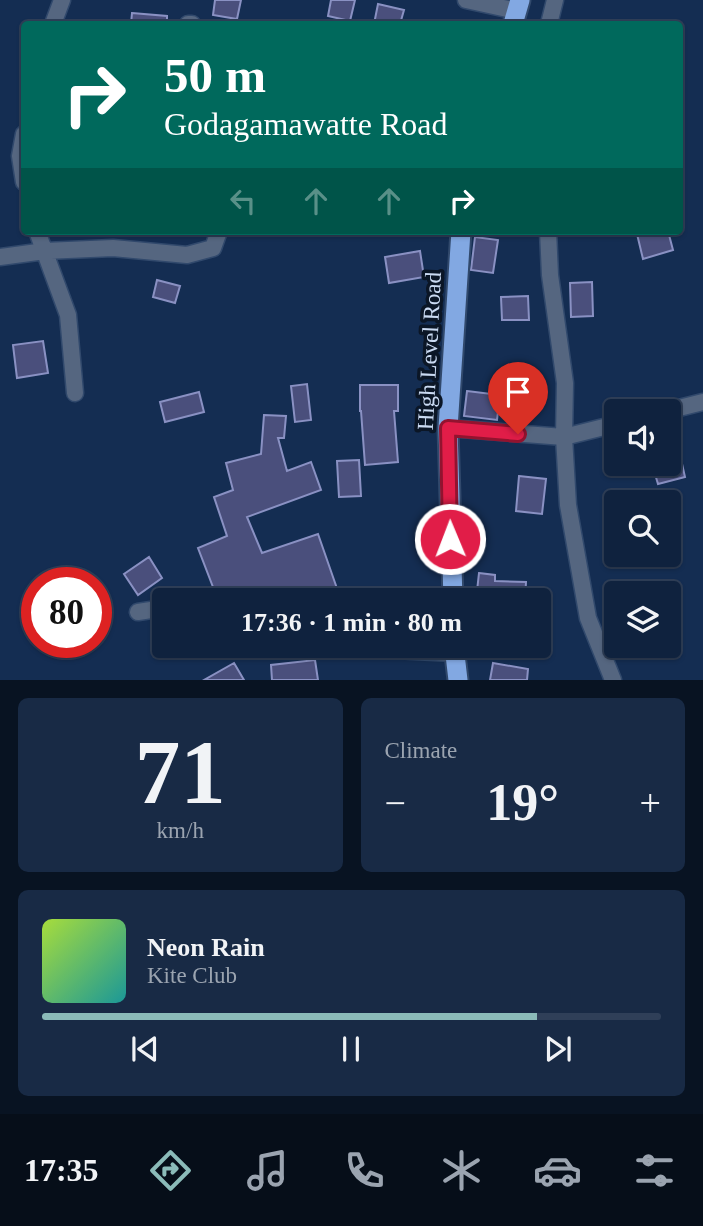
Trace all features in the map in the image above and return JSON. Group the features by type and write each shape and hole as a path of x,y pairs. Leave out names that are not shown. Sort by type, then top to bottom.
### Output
{"highway":[{"name":"High Level Road","path":"453,588 448,428 461,235"},
{"path":"455,658 458,680"}],"street":[{"path":"54,21 62,0"},
{"path":"466,0 516,12"},
{"path":"550,21 555,0"},
{"path":"39,235 68,315 75,393"},
{"path":"0,257 45,251 113,248 187,255 214,248 218,235"},
{"path":"548,235 550,275 565,383 564,437 568,505 588,618 613,680"},
{"path":"681,408 703,402"},
{"path":"448,428 564,437 604,427"},
{"path":"138,612 152,610"}],"building":[{"path":"215,0 241,0 237,19 213,15"},
{"path":"331,0 355,0 350,21 328,16"},
{"path":"378,4 404,10 401,21 375,21"},
{"path":"132,13 167,16 167,21 131,21"},
{"path":"637,235 669,235 673,250 643,259"},
{"path":"475,237 498,240 493,273 471,270"},
{"path":"420,251 424,277 389,283 385,257"},
{"path":"157,280 180,286 175,303 153,297"},
{"path":"592,282 593,316 571,317 570,283"},
{"path":"528,296 529,320 502,320 501,297"},
{"path":"43,341 48,373 17,378 13,345"},
{"path":"307,384 311,420 295,422 291,386"},
{"path":"360,385 398,385 398,411 394,411 398,462 365,465"},
{"path":"467,391 500,395 497,420 464,416"},
{"path":"199,392 204,412 165,422 160,402"},
{"path":"264,415 286,416 284,438 278,438 287,471 311,462 321,490 247,517 262,553 318,534 337,588 213,588 198,548 227,536 214,497 233,490 226,463 261,454"},
{"path":"681,459 685,477 658,484 656,476 681,476"},
{"path":"359,460 361,496 339,497 337,461"},
{"path":"519,476 546,479 542,514 516,511"},
{"path":"149,557 162,578 138,595 124,574"},
{"path":"479,573 495,575 495,581 526,582 526,588 477,588"},
{"path":"315,660 318,680 272,680 271,665"},
{"path":"234,663 244,680 204,680"},
{"path":"493,663 528,669 527,680 490,680"}],"route":[{"path":"450,539 448,428 518,434"}]}
